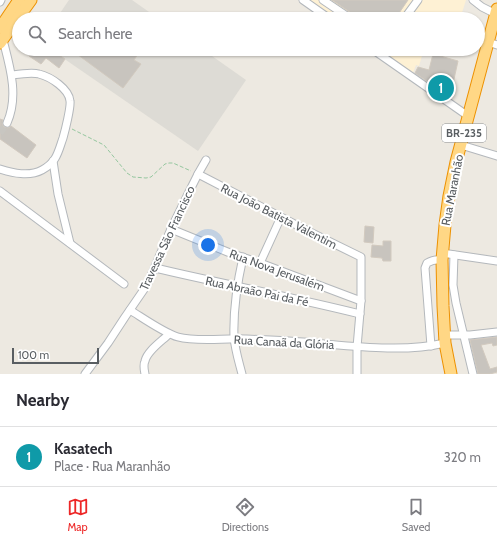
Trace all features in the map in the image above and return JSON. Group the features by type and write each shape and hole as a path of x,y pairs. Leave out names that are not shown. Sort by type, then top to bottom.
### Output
{"highway":[{"path":"0,28 20,0"},
{"path":"22,12 31,0"},
{"name":"Rua Maranhão","path":"451,374 445,339 443,306 442,257 445,225 456,162 468,116 492,43 496,11"},
{"path":"1,42 12,27"}],"street":[{"path":"303,0 320,12"},
{"path":"323,0 341,12"},
{"path":"409,12 418,0"},
{"path":"473,0 482,7 496,11"},
{"path":"479,0 496,11"},
{"path":"1,42 12,75 12,106 7,123"},
{"path":"382,56 468,116"},
{"path":"0,169 16,174 28,174 41,171 48,166 56,158 64,134 71,102 64,89 58,83 49,78 38,74 12,75"},
{"path":"461,146 497,156"},
{"name":"Travessa São Francisco","path":"86,374 147,285 171,229 206,160"},
{"path":"53,161 58,194 70,243"},
{"name":"Rua João Batista Valentim","path":"198,174 361,257 360,301"},
{"path":"0,191 124,284"},
{"path":"260,263 280,217"},
{"name":"Rua Nova Jerusalém","path":"171,229 360,301"},
{"path":"454,255 453,285 472,374"},
{"path":"431,346 425,268 427,263 442,257 454,255 497,261"},
{"path":"242,374 234,338 237,286 243,257"},
{"name":"Rua Abraão Pai da Fé","path":"154,268 360,314"},
{"path":"357,374 360,301"},
{"name":"Rua Canaã da Glória","path":"130,310 169,334 191,338 234,338 322,343 358,347 384,347 431,346 445,339 464,335 497,332"},
{"path":"145,374 145,359 149,353 169,334"}],"path":[{"path":"66,126 104,145 127,173 133,177 151,177 169,162 198,174"}],"shaded area":[{"path":"69,0 132,0 149,12 61,12"},
{"path":"309,0 466,0 462,12 326,12"},
{"path":"60,56 212,56 246,80 198,151"},
{"path":"389,56 422,56 419,66 416,65 413,73"}],"building":[{"path":"332,0 408,0 400,12 350,12"},
{"path":"29,56 60,56 65,59 59,68 46,58 41,64"},
{"path":"80,56 137,56 134,60 141,64 123,88"},
{"path":"432,56 440,56 458,61 450,97 415,73 418,67 429,70"},
{"path":"0,119 3,120 2,124 4,127 8,128 11,126 36,145 27,158 0,139"},
{"path":"365,226 374,227 373,243 364,242"},
{"path":"383,241 391,241 391,261 383,261 382,258 371,257 372,245 383,246"},
{"path":"497,337 497,345 493,346 492,343 481,345 490,369 497,367 497,372 490,374 478,374 470,340"}],"tunnel":[{"path":"0,133 7,123"}],"place":[{"name":"Kasatech","path":"441,88"}]}
